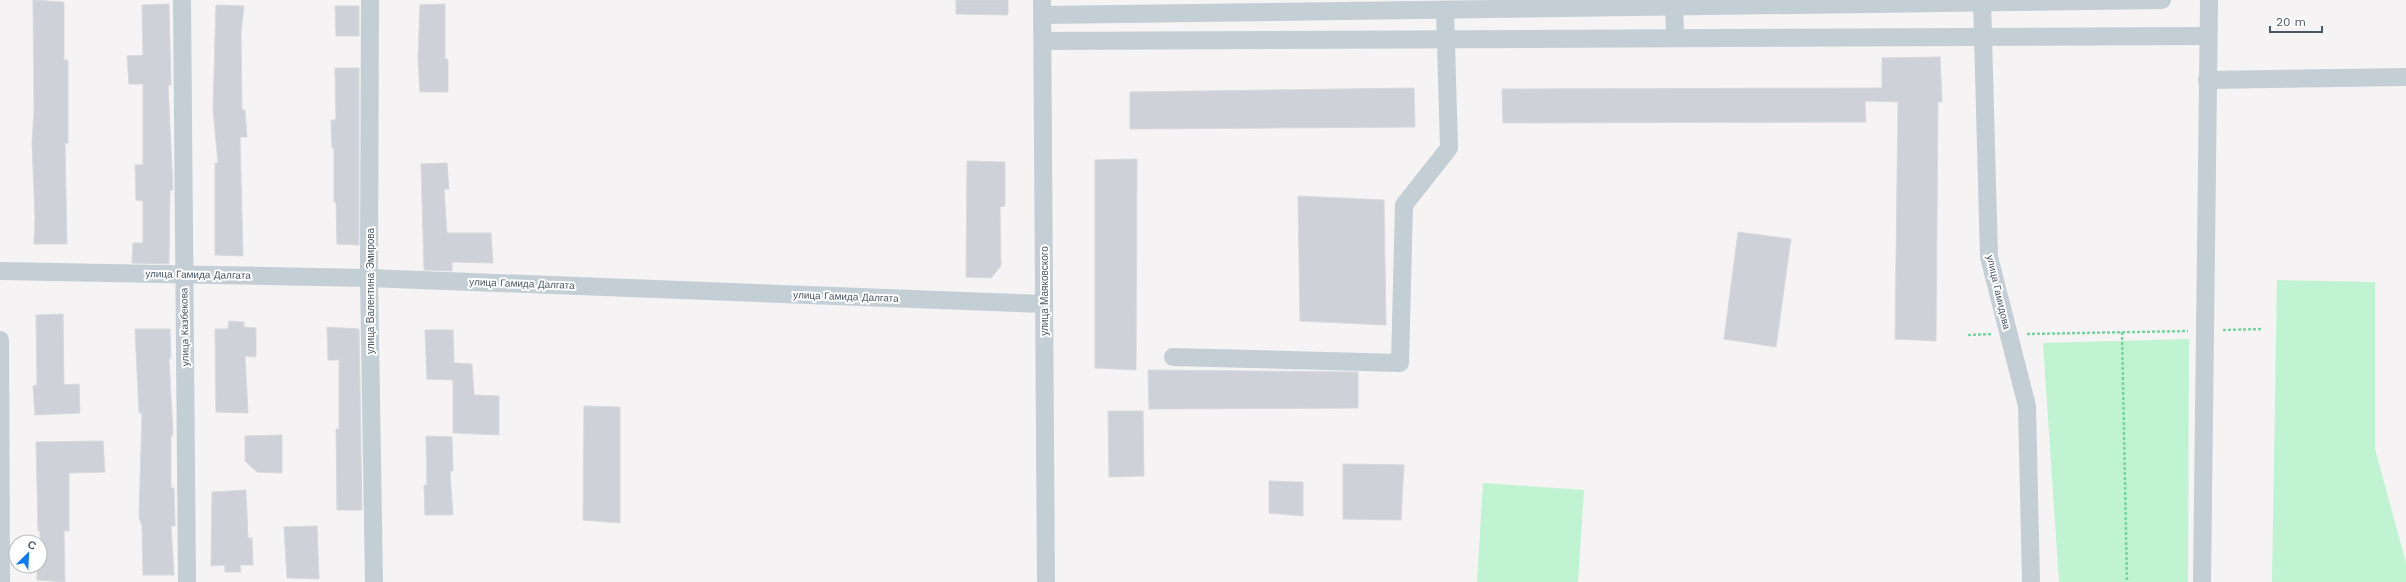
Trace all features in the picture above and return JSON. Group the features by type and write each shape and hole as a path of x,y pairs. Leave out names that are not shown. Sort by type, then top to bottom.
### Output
{"street":[{"name":"улица Казбекова","path":"182,0 187,582"},
{"name":"улица Валентина Эмирова","path":"370,0 369,278 374,582"},
{"path":"1042,8 1445,10 1674,3 2162,0"},
{"path":"2202,582 2209,0"},
{"name":"улица Гамидова","path":"1982,1 1989,257 2027,406 2031,582"},
{"path":"1674,3 1675,38"},
{"name":"улица Маяковского","path":"1042,8 1046,582"},
{"path":"1173,357 1400,363 1404,205 1449,148 1445,10"},
{"path":"1043,41 2208,36"},
{"path":"2207,80 2406,77"},
{"name":"улица Гамида Далгата","path":"0,271 369,278 1044,304"},
{"path":"0,340 1,582"}],"path":[{"path":"1968,334 2264,329"},
{"path":"2122,332 2127,582"}],"green space":[{"path":"2277,280 2375,282 2375,449 2406,563 2406,582 2272,582"},
{"path":"2189,339 2188,582 2059,582 2043,343"},
{"path":"1483,483 1584,490 1578,582 1477,582"}],"building":[{"path":"33,0 64,2 64,60 68,60 68,143 65,143 67,244 34,244 35,217 32,143 34,111"},
{"path":"956,0 1008,0 1008,15 956,14"},
{"path":"169,4 171,85 168,85 173,190 170,190 169,264 132,263 133,243 143,243 143,201 136,200 135,165 143,165 143,84 129,84 127,56 143,55 142,5"},
{"path":"445,4 445,59 448,59 448,92 420,92 418,59 420,5"},
{"path":"216,5 244,6 241,33 242,110 245,110 247,137 240,137 243,256 215,255 215,163 218,163 213,109"},
{"path":"335,6 359,6 359,36 336,36"},
{"path":"1940,57 1942,102 1938,102 1936,341 1895,339 1898,102 1865,101 1866,122 1503,123 1502,89 1882,88 1882,58"},
{"path":"335,68 359,68 359,245 337,244 336,202 334,202 334,148 332,148 331,120 336,120"},
{"path":"1414,88 1415,127 1130,129 1130,92"},
{"path":"1137,159 1136,370 1095,368 1095,160"},
{"path":"967,161 1005,162 1005,206 1000,207 1001,266 991,278 966,277"},
{"path":"447,163 449,189 444,189 447,233 491,233 493,263 452,262 452,271 424,270 421,164"},
{"path":"1298,196 1384,200 1386,325 1300,321"},
{"path":"1738,232 1791,239 1776,347 1724,339"},
{"path":"63,314 64,385 79,384 80,413 35,415 33,386 37,385 36,315"},
{"path":"229,321 244,322 244,327 256,328 256,357 245,356 248,413 216,412 215,329 228,329"},
{"path":"327,327 359,329 362,510 337,510 336,429 339,429 339,360 328,360"},
{"path":"135,329 170,329 171,358 169,358 173,435 171,435 171,488 174,488 175,526 171,526 174,575 143,575 142,526 139,517 142,413 139,413"},
{"path":"425,330 453,330 454,363 472,364 474,395 499,396 499,435 453,433 453,380 427,379"},
{"path":"1148,370 1358,372 1358,408 1149,409"},
{"path":"584,406 620,407 620,523 583,520"},
{"path":"1108,411 1143,411 1144,476 1109,477"},
{"path":"282,435 282,473 257,472 245,461 245,436"},
{"path":"426,436 452,437 453,471 450,471 453,515 425,515 424,485 427,485"},
{"path":"103,441 105,472 69,473 69,531 64,531 65,582 37,580 37,574 48,574 48,534 40,534 40,531 38,531 36,442"},
{"path":"1343,464 1404,465 1401,520 1343,519"},
{"path":"1269,481 1303,482 1303,516 1269,513"},
{"path":"246,490 248,538 252,538 253,565 240,565 241,572 225,572 225,565 211,566 212,492"},
{"path":"317,526 319,579 287,578 284,527"}]}
